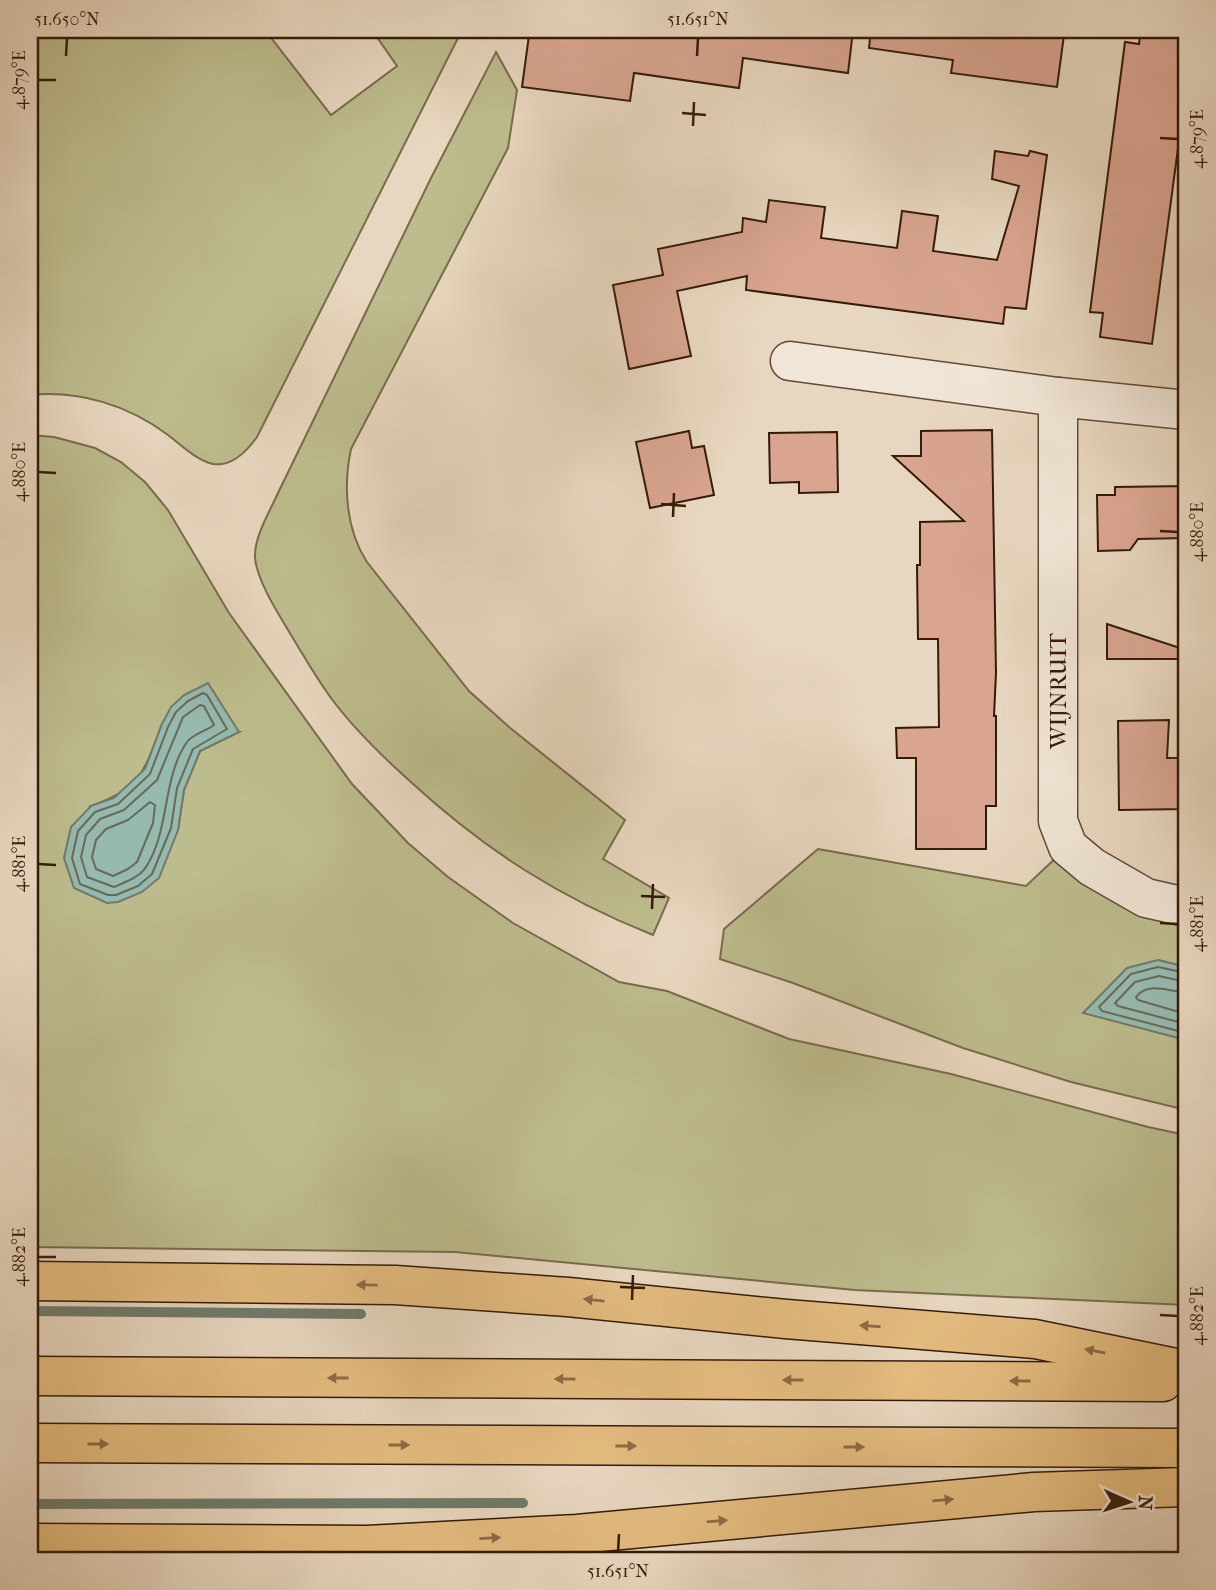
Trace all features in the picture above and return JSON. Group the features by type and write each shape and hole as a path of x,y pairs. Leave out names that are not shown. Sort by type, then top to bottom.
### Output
{"highway":[{"path":"30,1281 395,1285 568,1297 786,1319 1035,1339 1186,1370"},
{"path":"30,1376 1186,1382"},
{"path":"30,1443 1186,1448"},
{"path":"30,1543 366,1545 577,1534 1034,1492 1186,1487"}],"street":[{"path":"790,361 1058,397 1186,410"},
{"name":"WIJNRUIT","path":"1058,397 1058,821 1068,847 1092,867 1146,898 1186,907"}],"shaded area":[{"path":"30,30 265,30 331,115 397,66 372,30 462,30 257,437 233,460 220,464 207,462 189,452 153,424 102,402 67,395 30,395"},
{"path":"496,52 517,90 508,148 351,449 347,478 348,508 355,536 367,562 469,691 509,727 625,820 603,859 669,898 653,935 586,905 525,870 467,830 391,764 352,724 322,686 269,598 255,558 259,533 431,178"},
{"path":"30,435 54,437 95,448 121,462 145,482 168,510 229,613 352,784 408,843 448,877 513,923 619,982 667,991 789,1039 951,1074 1186,1135 1186,1305 855,1290 455,1252 30,1247","holes":["162,724 239,732 200,751 184,790 178,830 91,806 121,792 139,776"]},
{"path":"818,849 1026,886 1059,855 1186,905 1186,967 1158,960 1084,1012 1186,1040 1186,1110 1071,1082 963,1048 793,983 720,959 724,929"}],"water":[{"path":"208,683 239,732 200,751 184,790 178,830 159,878 142,892 118,902 107,903 74,888 64,858 71,827 91,806 114,798 145,769 171,707 184,695"},
{"path":"1158,960 1186,967 1186,1040 1083,1013 1127,968"}],"building":[{"path":"546,30 599,30 636,35 636,30 853,30 848,73 743,58 739,88 634,73 630,101 522,87 529,35 545,37"},
{"path":"871,30 1049,30 1048,33 1064,35 1057,87 951,73 953,60 869,48"},
{"path":"1141,30 1186,30 1186,88 1152,344 1100,337 1103,313 1090,312 1125,42 1139,44"},
{"path":"995,151 1028,156 1030,151 1047,155 1026,309 1005,307 1003,324 746,290 747,276 677,291 691,356 629,369 613,285 663,275 658,249 742,232 743,218 766,222 769,200 825,207 821,238 897,248 902,211 938,216 933,251 997,260 1019,186 992,179"},
{"path":"992,430 996,806 986,806 986,849 916,849 916,758 897,758 896,728 939,727 938,639 918,639 917,565 920,565 920,522 964,521 893,456 921,456 921,431"},
{"path":"689,431 692,448 704,446 714,495 650,508 636,442"},
{"path":"837,432 838,492 799,493 799,482 770,483 769,433"},
{"path":"1186,486 1186,538 1138,539 1130,550 1098,551 1097,495 1115,495 1115,487"},
{"path":"1107,624 1186,650 1186,659 1107,659"},
{"path":"1169,720 1167,758 1186,758 1186,809 1119,810 1118,721"}],"waterway":[{"path":"30,1311 361,1314"},
{"path":"30,1504 523,1503"}]}
